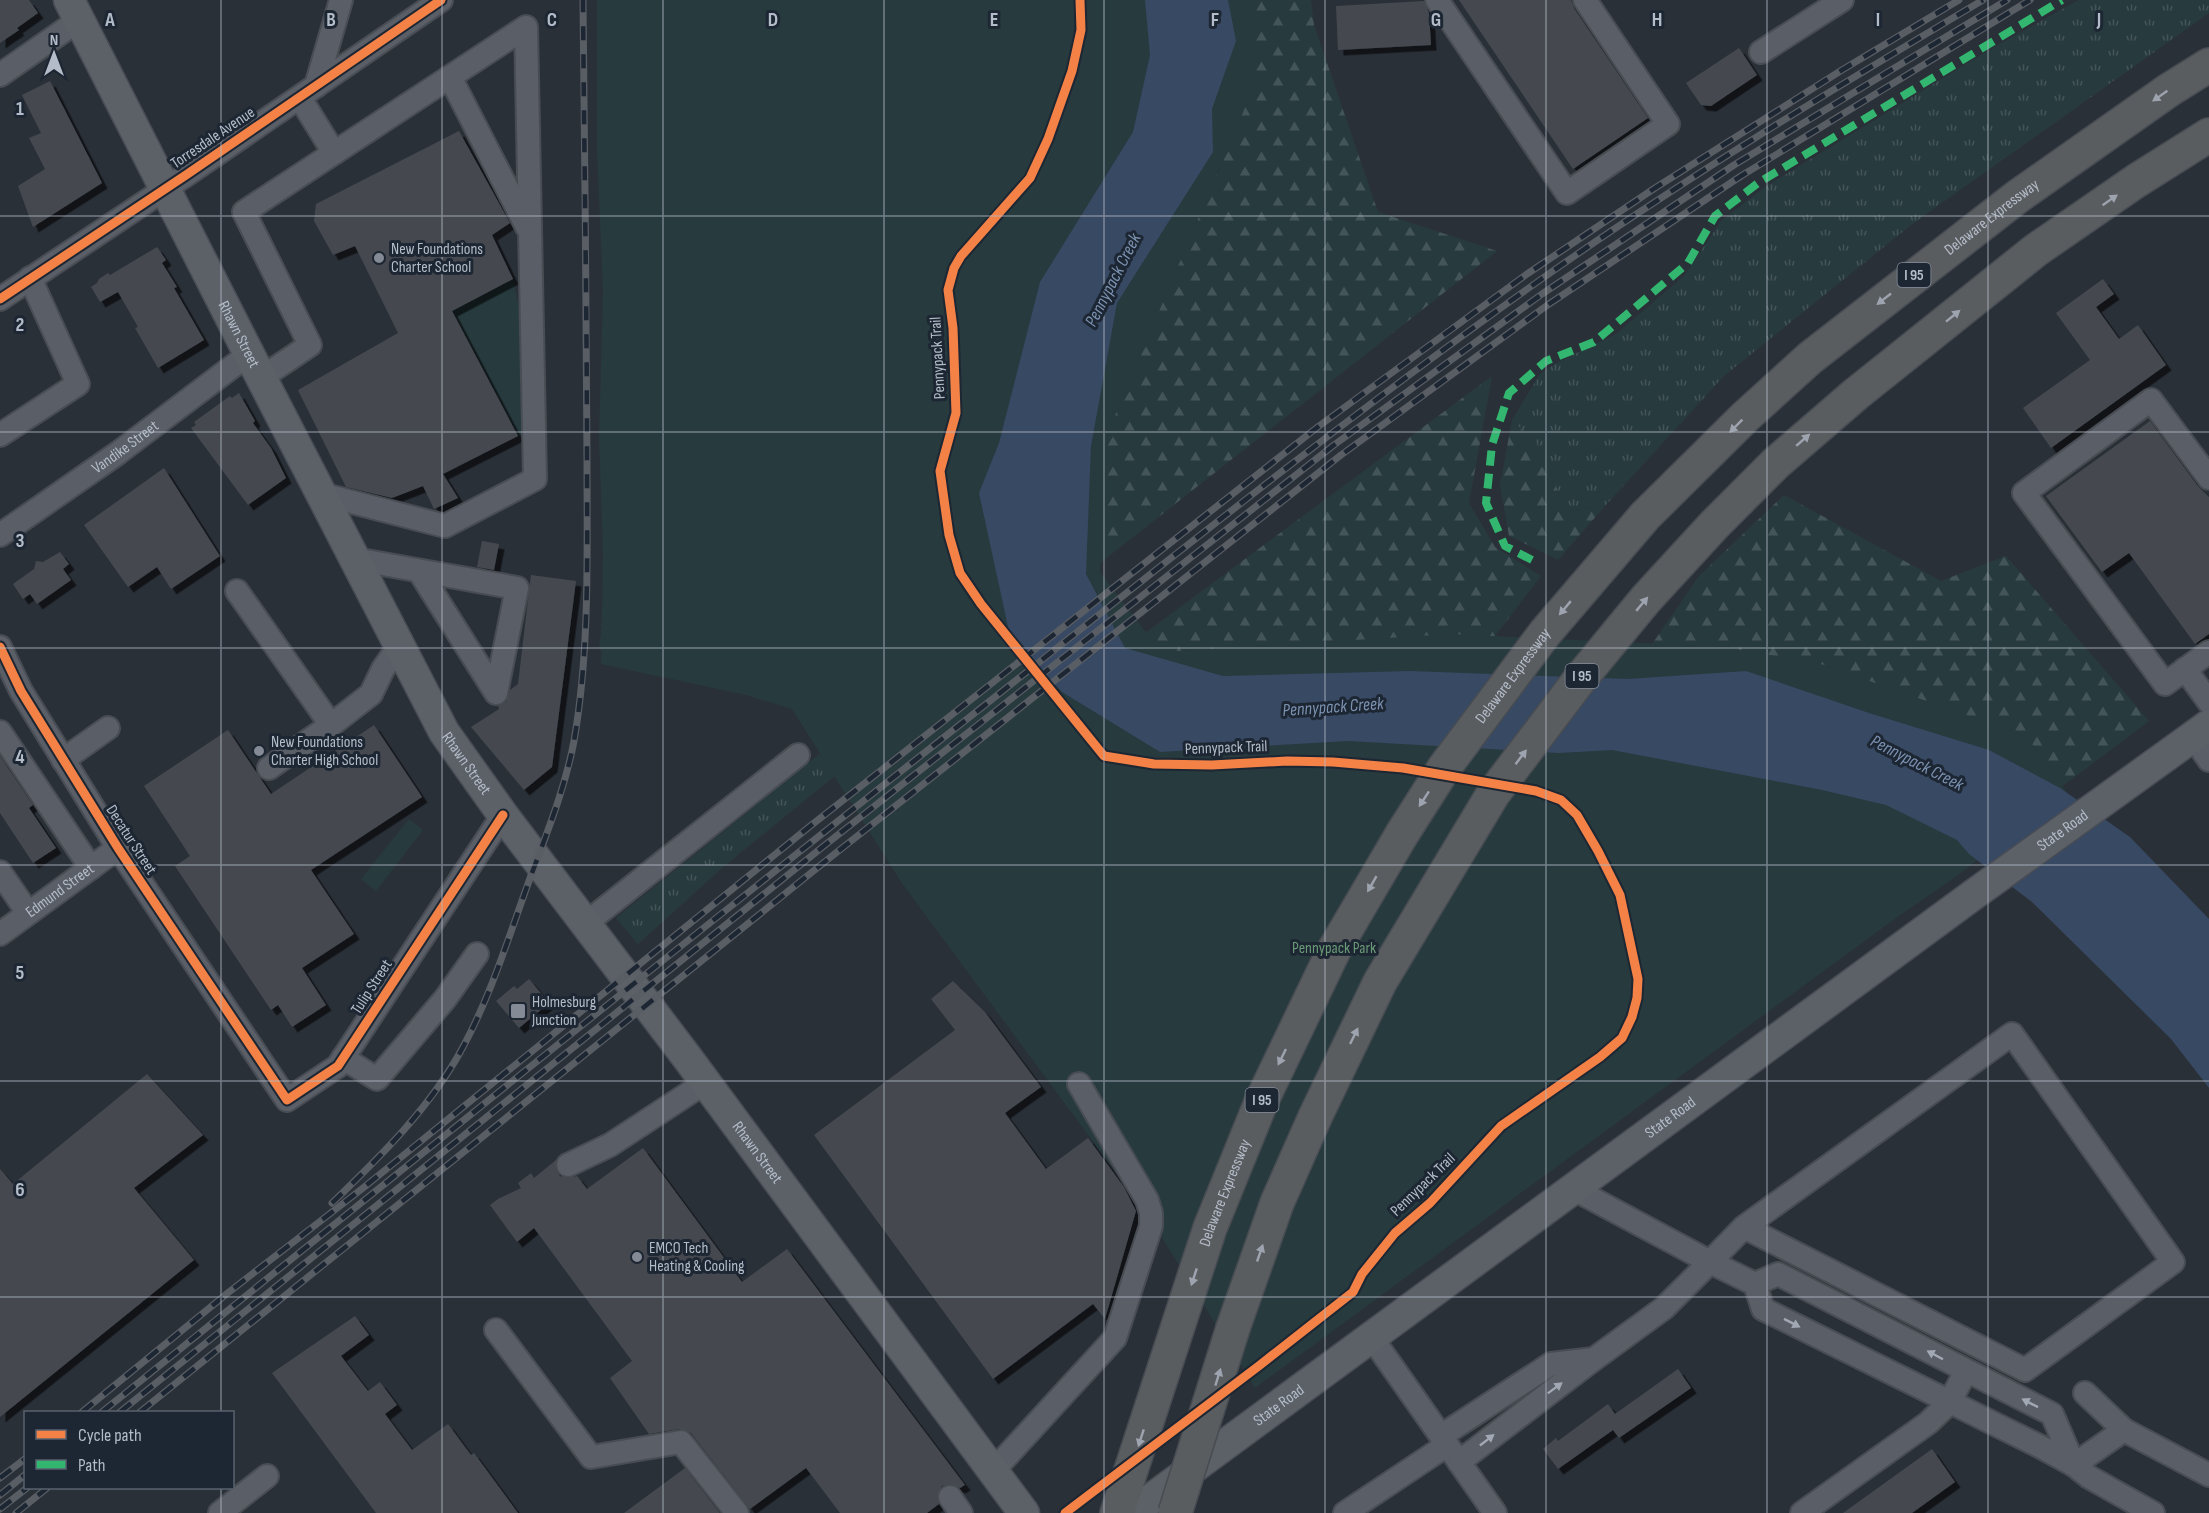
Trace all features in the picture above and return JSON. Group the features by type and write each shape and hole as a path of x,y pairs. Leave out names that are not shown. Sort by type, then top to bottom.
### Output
{"highway":[{"name":"Delaware Expressway","path":"1117,1513 1210,1228 1262,1100 1334,950 1402,834 1444,768 1545,633 1645,516 1745,417 1810,358 2017,197 2209,64"},
{"name":"I 95","path":"1175,1513 1233,1328 1277,1203 1315,1117 1380,982 1493,794 1580,679 1646,598 1776,463 1838,409 2036,250 2136,181 2209,135"}],"main road":[{"name":"Rhawn Street","path":"74,10 444,732 503,815 705,1082 1024,1513"},
{"name":"State Road","path":"1132,1513 2116,792 2204,741"}],"street":[{"path":"321,494 445,526 535,479 526,27 334,153 308,92 341,0"},
{"name":"Torresdale Avenue","path":"0,299 441,0"},
{"path":"1437,0 1567,193 1668,124 1585,0"},
{"path":"1761,52 1842,0"},
{"path":"0,75 74,10"},
{"path":"450,76 530,232"},
{"name":"Vandike Street","path":"0,535 118,453 255,366 310,345 244,212 334,153"},
{"path":"0,435 78,384 30,278"},
{"path":"2209,478 2151,400 2024,493 2165,684 2209,652"},
{"path":"355,559 517,588 496,693 419,571"},
{"path":"237,591 331,725"},
{"path":"269,768 331,725 371,693 399,645"},
{"name":"Decatur Street","path":"0,647 21,691 118,848 248,1042"},
{"path":"2185,669 2209,702"},
{"path":"63,760 108,728"},
{"path":"0,732 91,868"},
{"path":"585,924 798,756"},
{"name":"Tulip Street","path":"248,1042 287,1100 338,1066 503,815"},
{"name":"Edmund Street","path":"0,934 118,848"},
{"path":"0,872 28,914"},
{"path":"343,1058 376,1079 445,999 477,954"},
{"path":"1346,1513 1594,1359 1664,1308 1744,1227 2012,1034 2173,1262 2025,1370 1744,1227"},
{"path":"568,1165 610,1145 705,1082"},
{"path":"993,1471 1115,1338 1151,1226 1151,1213 1147,1200 1079,1084"},
{"path":"1574,1189 1710,1263 1755,1284 1763,1309 2074,1465 2089,1477 2153,1513"},
{"path":"1755,1284 1778,1274 2052,1414 2074,1465"},
{"path":"496,1330 591,1457 681,1442 736,1513"},
{"path":"1372,1338 1495,1513"},
{"path":"1449,1448 1546,1367 1551,1364 1594,1359"},
{"path":"1802,1513 1928,1423 1949,1403 1966,1371"},
{"path":"2085,1393 2124,1430 2209,1475"},
{"path":"2074,1465 2124,1430"},
{"path":"220,1513 267,1476"}],"green space":[{"name":"Pennypack Park","path":"597,0 1250,0 1255,84 1108,432 1100,572 1161,652 1451,634 1724,647 1821,664 2026,736 2068,794 1255,1388 1151,1220 901,882 792,709 746,695 601,664 603,553 599,437 603,291 597,150"},
{"path":"1228,0 1311,0 1314,25 1378,212 1497,251 1086,574 1091,446"},
{"path":"2079,0 2209,0 2209,13 1911,225 1724,376 1605,506 1566,511 1540,447 1512,420 1540,374 1558,362 1616,334 1685,275 1721,221 1765,187 1994,47"},
{"path":"513,279 536,389 536,428 518,436 452,311"},
{"path":"1492,376 1469,503 1495,547 1541,576 1471,667 1223,676 1125,648"},
{"path":"1512,420 1540,447 1566,511 1605,506 1558,560 1509,536 1500,485"},
{"path":"1784,495 1941,581 2006,556 2149,721 2060,788 1628,679 1699,576"},
{"path":"607,576 763,606 820,674 869,748 723,867 638,944 616,918 827,748 786,690 599,649"},
{"path":"409,819 423,830 376,891 361,879"}],"water":[{"name":"Pennypack Creek","path":"1145,0 1228,0 1236,41 1212,109 1213,152 1117,303 1091,446 1086,574 1125,648 1223,676 1410,671 1628,679 1746,671 1869,713 1989,750 2060,788 2130,837 2209,919 2209,1088 2171,1039 2032,902 1969,854 1957,840 1886,805 1822,790 1612,750 1559,753 1348,741 1160,752 1062,692 1010,636 979,493 999,443 1040,282 1133,132 1150,55"}],"building":[{"path":"0,0 29,0 38,13 0,43"},
{"path":"1459,0 1571,0 1574,8 1648,118 1573,169"},
{"path":"1424,1 1429,13 1431,45 1338,50 1336,6"},
{"path":"1739,48 1757,75 1711,106 1701,105 1686,83"},
{"path":"50,81 102,183 33,227 18,186 45,169 29,138 41,133 22,95"},
{"name":"New Foundations Charter School","path":"459,131 510,223 492,235 513,279 452,311 518,436 443,474 458,498 434,509 423,486 392,498 346,487 298,390 398,333 355,246 333,255 314,221 316,204"},
{"path":"157,247 166,260 162,263 177,287 174,288 204,340 158,368 118,292 100,302 91,287 108,273 110,275"},
{"path":"2103,279 2114,294 2096,307 2119,339 2138,325 2166,365 2051,448 2023,408 2090,360 2056,313"},
{"path":"239,393 255,421 253,423 271,448 286,478 248,505 191,428 196,425 194,422 230,396 232,398"},
{"path":"2150,421 2198,486 2209,497 2209,634 2195,644 2129,553 2102,572 2046,496"},
{"path":"164,468 220,556 171,589 157,567 128,587 84,525"},
{"path":"482,541 499,544 494,570 477,567"},
{"path":"60,552 69,564 63,569 71,580 37,604 30,594 23,599 13,584 34,569 36,561 43,562"},
{"path":"531,575 576,581 552,767 524,790 471,727 499,709 498,706 506,702 510,690 518,684"},
{"name":"New Foundations Charter High School","path":"374,725 422,797 311,870 354,934 302,968 326,1005 292,1027 278,1005 271,1010 175,866 190,856 144,786 228,730 271,794"},
{"path":"0,756 33,805 29,808 56,848 33,863 0,813"},
{"path":"529,979 549,1003 519,1028 496,1001 514,986 517,989"},
{"path":"953,981 985,1012 1041,1087 1005,1113 1046,1169 1088,1138 1124,1187 1136,1211 1105,1319 1093,1304 993,1379 814,1135 955,1030 931,999"},
{"path":"147,1074 203,1135 134,1188 194,1260 0,1417 0,1169 13,1184"},
{"path":"643,1148 742,1282 787,1249 965,1485 960,1488 950,1484 942,1486 937,1497 939,1504 927,1513 840,1513 806,1468 750,1509 691,1433 679,1429 649,1434 610,1378 632,1361 534,1228 517,1242 490,1205 521,1188 518,1183 531,1173 534,1178 556,1160 556,1170 560,1176 568,1178 577,1176 587,1189"},
{"path":"355,1316 369,1335 341,1356 368,1391 380,1382 397,1405 385,1414 412,1450 448,1424 471,1455 474,1453 518,1513 376,1513 272,1373"},
{"path":"1678,1369 1691,1388 1619,1438 1613,1430 1558,1469 1543,1449 1556,1438 1558,1441 1608,1404 1615,1414"},
{"path":"1932,1449 1955,1482 1912,1513 1843,1513"},
{"path":"685,1468 720,1513 624,1513"}],"railway":[{"path":"332,1203 404,1130 436,1090 463,1047 507,944 566,777 574,741 583,671 587,566 583,0"},
{"path":"83,1411 809,827 1319,426 1527,274 1655,188 1842,70 1959,0"},
{"path":"103,1411 829,829 1230,512 1380,397 1533,285 1643,210 1812,103 1983,0"},
{"path":"121,1411 825,845 1334,445 1542,294 1734,165 2007,0"},
{"path":"141,1411 832,856 1341,455 1549,304 1741,176 2030,0"},
{"path":"0,1478 24,1460"},
{"path":"0,1495 24,1476"},
{"path":"0,1509 26,1489"},
{"path":"16,1513 46,1489"}],"marked path":[{"path":"1532,560 1505,546 1486,503 1492,445 1509,393 1546,361 1594,342 1688,263 1715,216 1758,183 2062,0"}],"cycle path":[{"path":"0,299 441,0"},
{"name":"Pennypack Trail","path":"1065,1513 1353,1292 1362,1274 1395,1233 1430,1203 1501,1126 1600,1057 1622,1038 1632,1017 1637,998 1638,979 1620,895 1577,815 1561,800 1536,791 1403,768 1287,761 1212,765 1154,764 1104,756 981,604 960,573 949,535 940,471 956,413 953,328 948,290 954,268 961,256 1030,178 1048,139 1072,71 1081,30 1080,0"},
{"path":"0,647 21,691 118,848 287,1100 338,1066 503,815"}],"place":[{"name":"New Foundations Charter School","path":"379,258"},
{"name":"New Foundations Charter High School","path":"259,751"},
{"name":"Holmesburg Junction","path":"518,1011"},
{"name":"EMCO Tech Heating & Cooling","path":"637,1257"}]}
